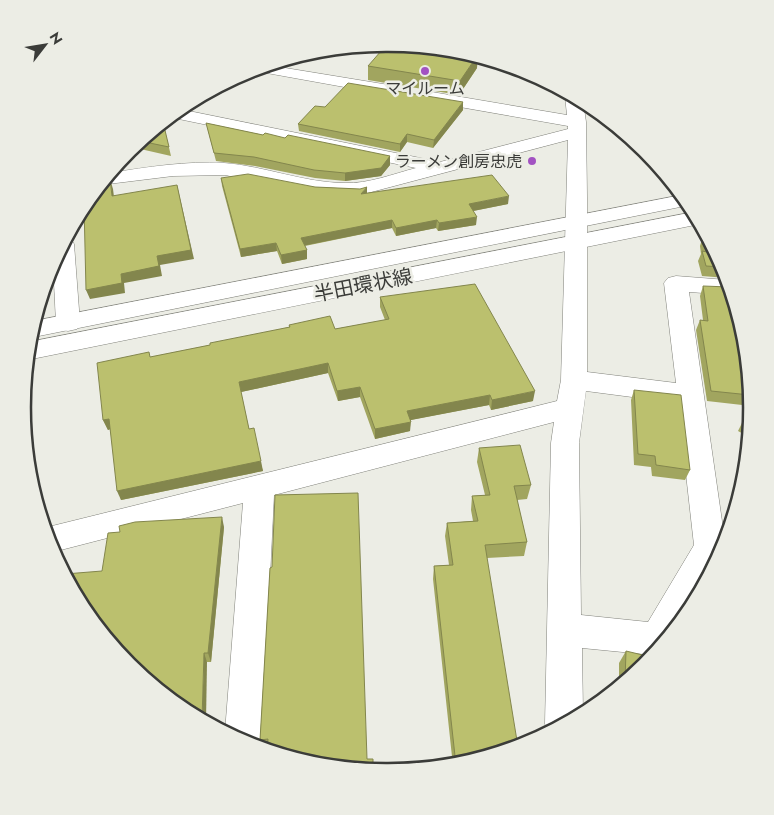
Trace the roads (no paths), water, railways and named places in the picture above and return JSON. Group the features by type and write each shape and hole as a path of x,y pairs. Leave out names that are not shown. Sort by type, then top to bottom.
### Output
{"street":[{"path":"274,71 408,93 576,117"},
{"path":"184,115 439,168"},
{"path":"116,178 174,170 212,169 241,171 341,191 360,189 439,168 576,117"},
{"path":"564,717 565,444 572,394 576,232 576,117"},
{"name":"半田環状線","path":"36,350 576,232 677,202"},
{"name":"半田環状線","path":"40,328 576,232 688,219"},
{"path":"64,259 68,322"},
{"path":"658,637 710,547 676,283 722,287"},
{"path":"56,538 259,487 572,394 690,395"},
{"path":"244,733 259,487"},
{"path":"564,630 657,639"}],"place":[{"name":"マイルーム","path":"425,71"},
{"name":"ラーメン創房忠虎","path":"532,161"}]}
